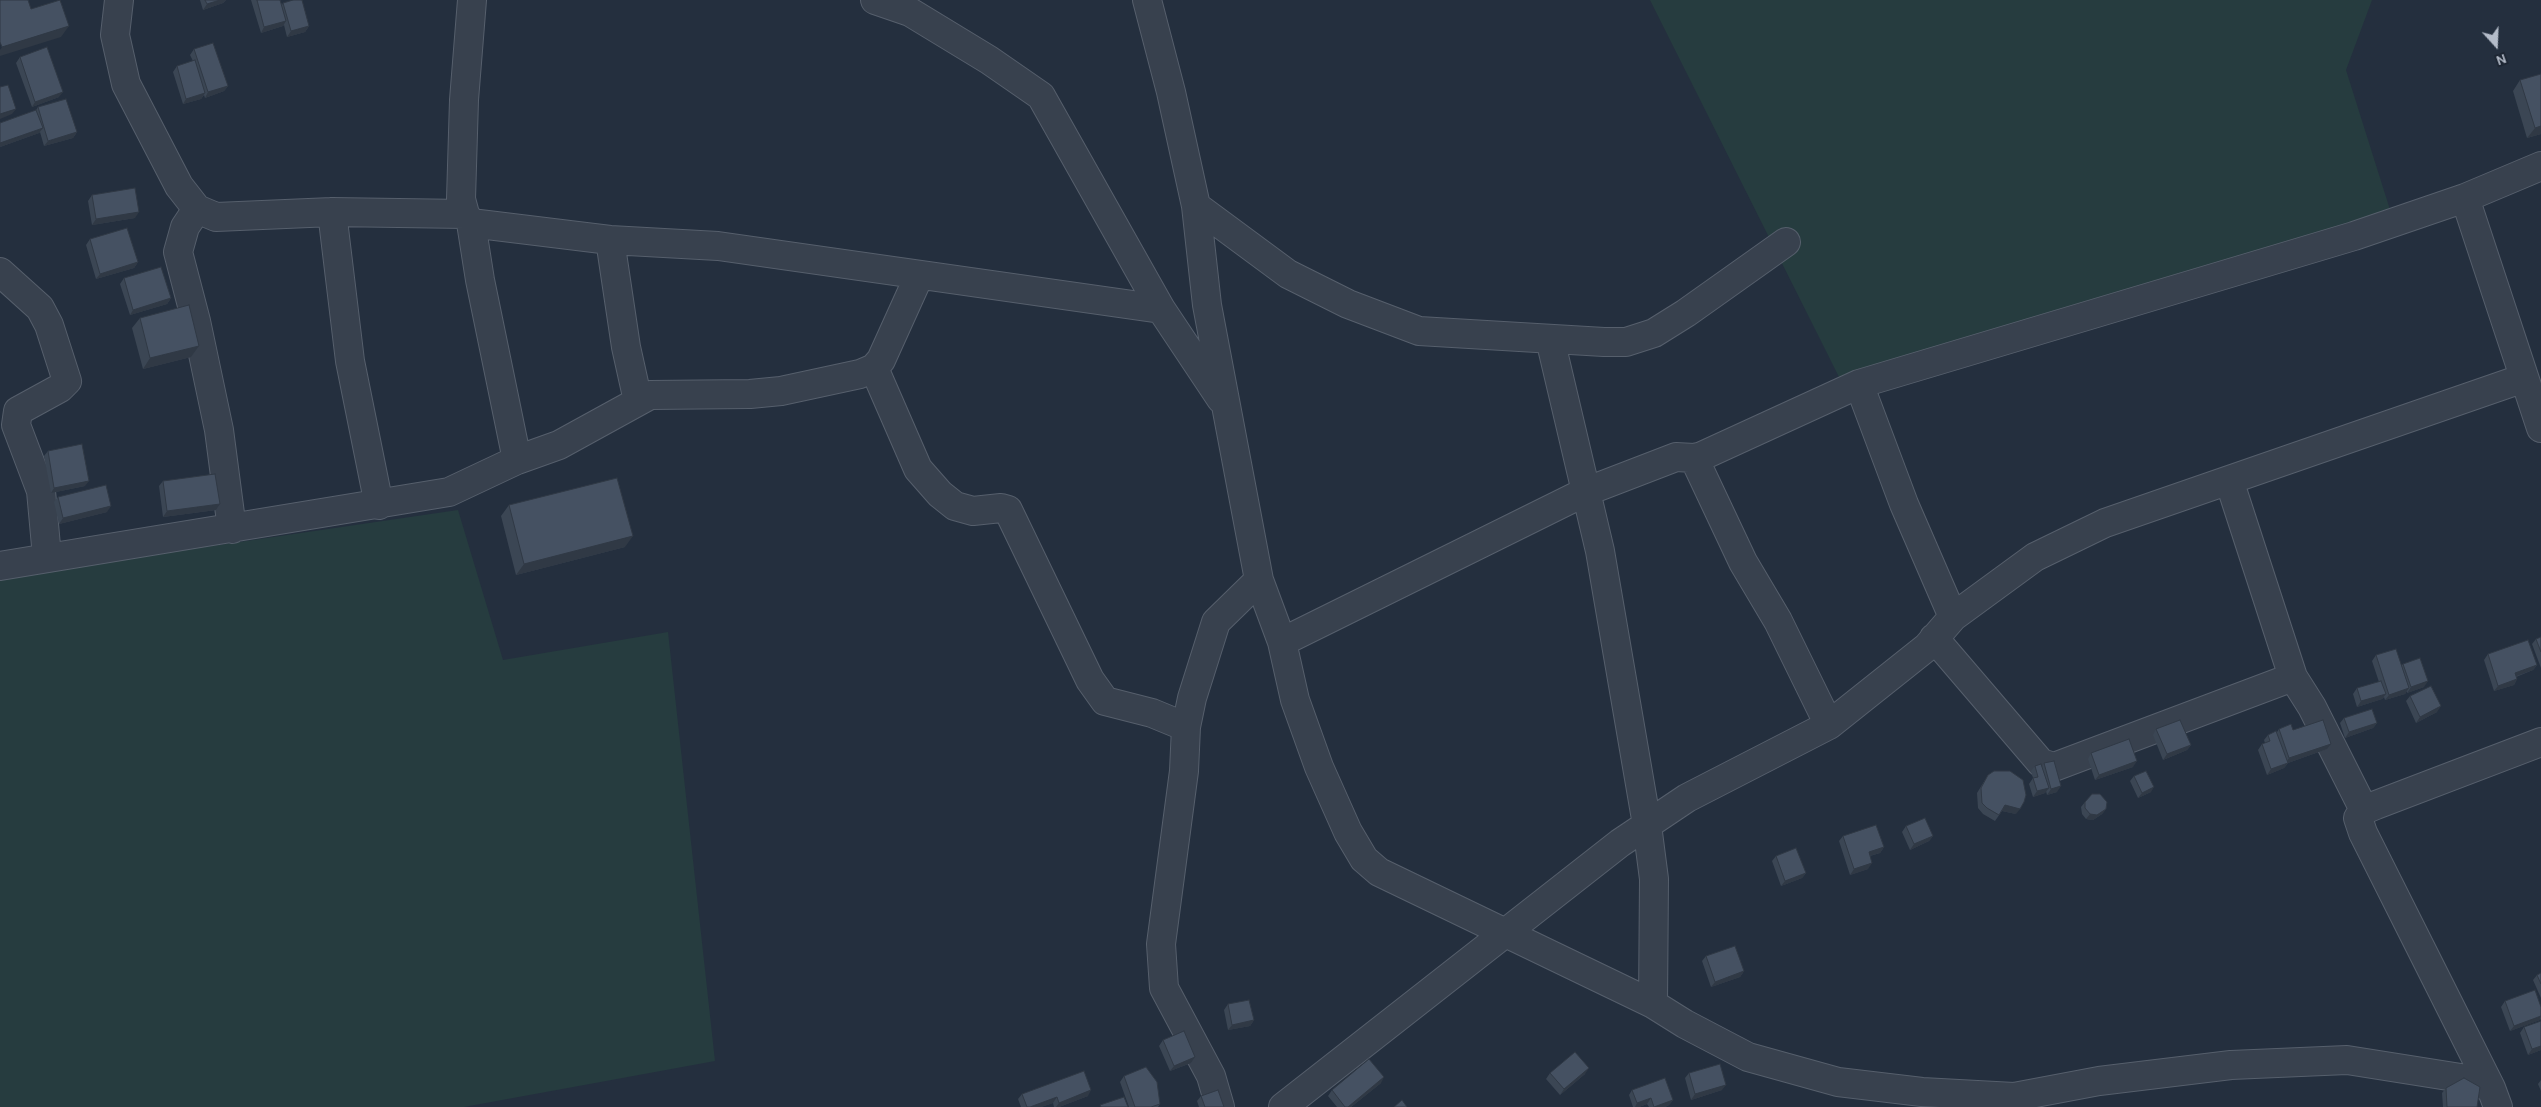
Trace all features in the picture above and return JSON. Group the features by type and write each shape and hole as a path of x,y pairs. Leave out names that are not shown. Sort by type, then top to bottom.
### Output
{"street":[{"path":"120,0 115,35 126,84 179,186 197,208 216,217 332,212 468,218 610,240 718,246 902,272 918,276 1161,309"},
{"path":"472,0 463,120 460,199 468,218 518,460"},
{"path":"874,0 910,12 989,60 1041,96 1161,309 1229,411"},
{"path":"1147,0 1171,92 1196,206 1207,305 1229,411 1259,580 1282,642 1295,700 1319,766 1348,832 1364,859 1379,872 1653,1004 1685,1024 1748,1057 1838,1082 1922,1092 2014,1097 2099,1081 2231,1065 2346,1060 2467,1079 2495,1098"},
{"path":"1282,642 1585,492 1676,457 1694,458 1859,384 2354,236 2465,198 2541,166"},
{"path":"2465,198 2541,428"},
{"path":"1196,206 1288,274 1348,304 1419,331 1550,339 1626,342 1654,333 1686,313 1786,242"},
{"path":"197,208 185,227 178,252 196,321 219,430 232,529"},
{"path":"332,212 350,361 379,505"},
{"path":"610,240 626,347 638,400"},
{"path":"0,272 40,308 49,325 67,381 60,388 18,411 16,424 41,491 47,557"},
{"path":"0,566 450,492 518,460 559,444 650,395 750,394 781,391 860,374 874,368 882,360 918,276"},
{"path":"1550,339 1600,551 1647,825 1654,879 1653,1004"},
{"path":"874,368 918,469 940,494 955,506 973,511 1001,508 1008,510 1090,680 1105,701 1152,713 1186,727"},
{"path":"1283,1107 1620,843 1687,798 1829,725 1934,638 1953,618 2035,557 2105,523 2524,378"},
{"path":"1859,384 1904,504 1953,618"},
{"path":"1694,458 1743,562 1778,620 1829,725"},
{"path":"2230,480 2293,677 2312,707 2364,810"},
{"path":"1220,1107 1211,1076 1164,988 1161,944 1184,771 1186,727 1192,698 1216,622 1259,580"},
{"path":"1934,638 2042,763 2054,767 2293,677"},
{"path":"2495,1098 2363,833 2358,818 2364,810 2541,742"}],"green space":[{"path":"1650,0 2372,0 2346,70 2392,216 1841,381"},
{"path":"458,510 503,660 668,632 715,1061 464,1107 0,1107 0,577"}],"building":[{"path":"0,0 28,0 31,9 60,0 69,26 2,47 0,42"},
{"path":"205,0 220,0 207,4"},
{"path":"257,0 280,0 286,21 264,27"},
{"path":"302,0 309,26 291,31 283,3"},
{"path":"213,43 228,86 208,92 194,49"},
{"path":"47,47 63,92 35,102 20,57"},
{"path":"195,60 205,93 186,99 177,66"},
{"path":"2541,74 2541,126 2535,128 2520,80"},
{"path":"8,85 16,109 0,114 0,87"},
{"path":"66,99 77,132 48,141 38,107"},
{"path":"36,110 43,128 0,143 0,123"},
{"path":"135,188 139,212 96,219 92,195"},
{"path":"127,228 138,262 100,274 90,239"},
{"path":"161,267 171,298 133,310 124,278"},
{"path":"189,305 199,346 150,358 140,318"},
{"path":"82,444 89,481 54,488 48,451"},
{"path":"215,474 220,504 167,511 163,481"},
{"path":"617,478 633,536 524,564 509,505"},
{"path":"106,485 111,506 63,518 58,497"},
{"path":"2541,637 2541,652 2536,639"},
{"path":"2528,640 2537,665 2515,673 2517,679 2498,686 2488,654"},
{"path":"2396,649 2409,688 2389,695 2376,655"},
{"path":"2420,658 2428,681 2411,687 2403,664"},
{"path":"2381,681 2386,694 2361,701 2357,688"},
{"path":"2431,686 2441,706 2420,717 2410,696"},
{"path":"2372,709 2377,723 2349,732 2344,718"},
{"path":"2180,720 2191,745 2167,754 2156,729"},
{"path":"2323,720 2331,744 2289,758 2279,729 2291,724 2293,730"},
{"path":"2276,731 2288,763 2271,769 2262,744 2270,741 2268,735"},
{"path":"2129,739 2137,761 2099,775 2091,753"},
{"path":"2054,761 2061,786 2051,789 2044,763"},
{"path":"2041,764 2049,788 2037,791 2033,778 2038,777 2035,766"},
{"path":"1994,771 2010,771 2023,780 2026,795 2020,809 2005,805 1999,815 1982,803 1981,788 1988,775"},
{"path":"2146,771 2154,787 2142,793 2134,776"},
{"path":"2092,794 2100,794 2107,802 2106,809 2097,815 2090,814 2085,808 2085,802"},
{"path":"1925,818 1933,836 1914,844 1906,826"},
{"path":"1876,825 1884,847 1869,852 1872,863 1854,869 1843,836"},
{"path":"1796,848 1806,873 1785,881 1776,856"},
{"path":"1735,946 1744,971 1715,982 1706,956"},
{"path":"2541,973 2541,984 2537,975"},
{"path":"2535,990 2541,1007 2541,1016 2514,1026 2505,1001"},
{"path":"1249,1000 1254,1020 1232,1025 1228,1004"},
{"path":"2541,1021 2541,1046 2532,1049 2524,1027"},
{"path":"1184,1031 1195,1057 1174,1066 1163,1040"},
{"path":"1575,1052 1589,1068 1564,1089 1550,1073"},
{"path":"1369,1059 1384,1077 1348,1107 1345,1107 1332,1090"},
{"path":"1720,1064 1726,1085 1695,1094 1689,1073"},
{"path":"1146,1067 1157,1082 1160,1104 1151,1107 1135,1107 1124,1076"},
{"path":"1084,1071 1091,1090 1059,1103 1057,1097 1027,1107 1022,1094"},
{"path":"1665,1078 1673,1100 1654,1107 1651,1098 1637,1103 1632,1090"},
{"path":"2464,1078 2480,1087 2477,1107 2447,1107 2446,1088"},
{"path":"1218,1090 1224,1107 1205,1107 1201,1096"},
{"path":"1124,1097 1128,1107 1101,1107 1100,1105"},
{"path":"1402,1100 1407,1107 1394,1107"}]}
